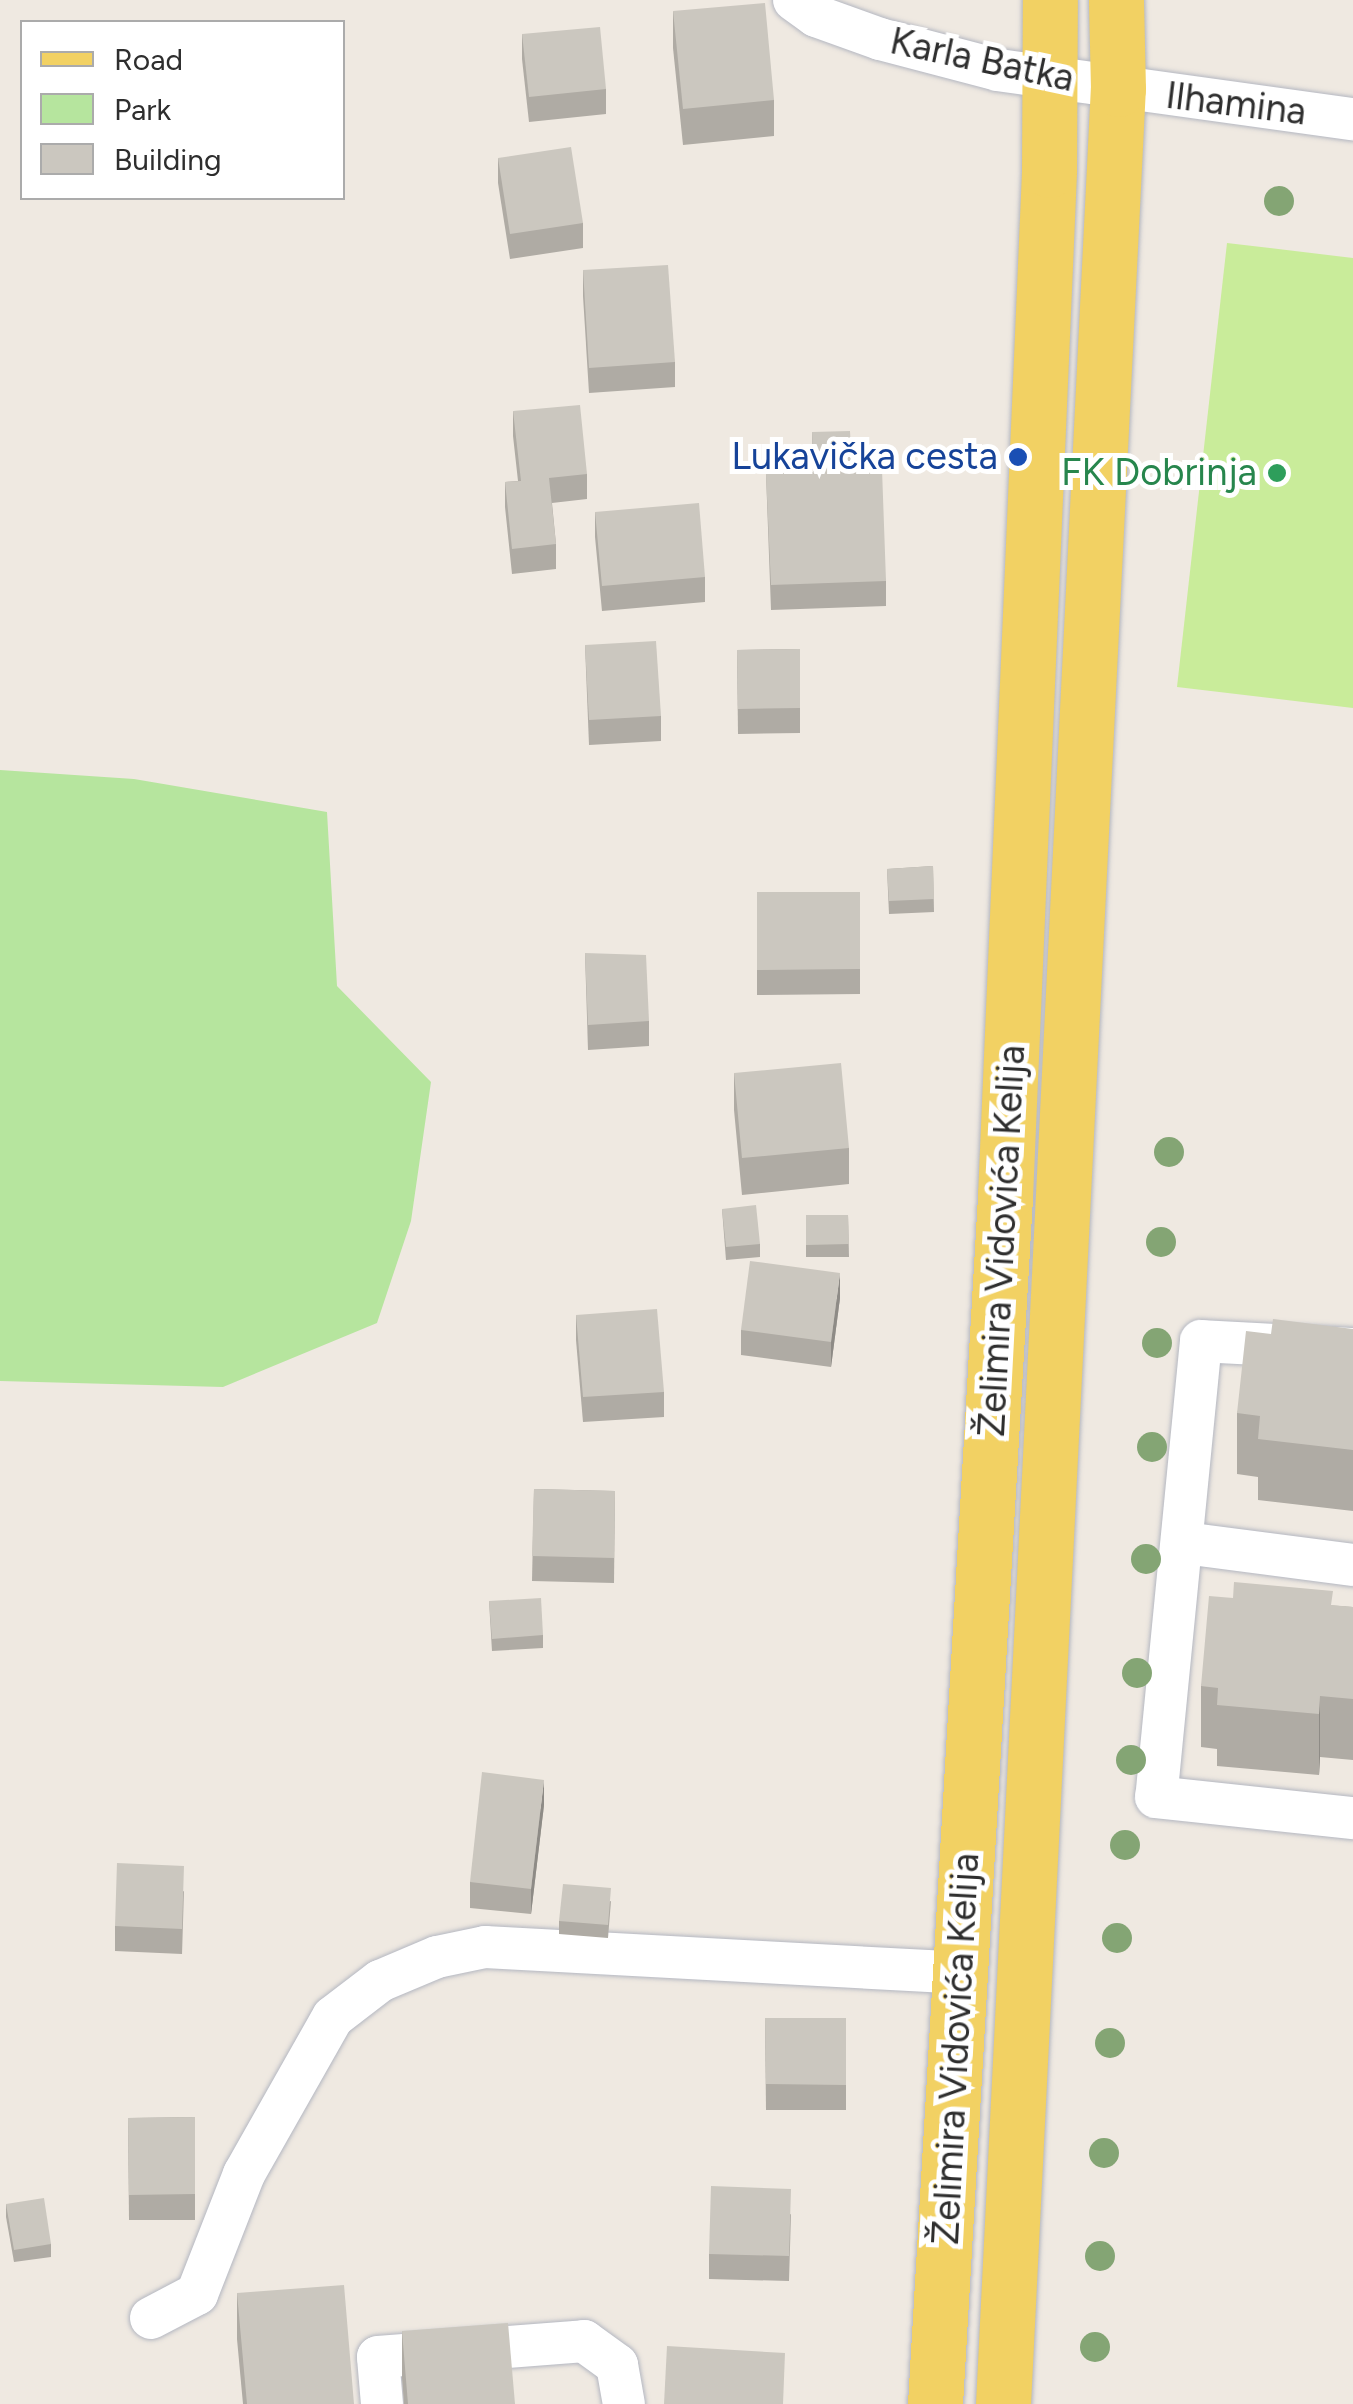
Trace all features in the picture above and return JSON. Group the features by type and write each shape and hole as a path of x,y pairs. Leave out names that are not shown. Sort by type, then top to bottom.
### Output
{"main road":[{"name":"Želimira Vidovića Kelija","path":"935,2404 1004,1215 1050,0"},
{"name":"Želimira Vidovića Kelija","path":"1003,2404 1118,90 1116,0"}],"street":[{"name":"Karla Batka","path":"794,0 816,16 880,39 1118,90"},
{"name":"Ilhamina","path":"1118,90 1353,119"},
{"path":"1353,1350 1201,1342 1156,1797 1353,1818"},
{"path":"1184,1542 1353,1565"},
{"path":"151,2318 198,2294 244,2174 334,2016 380,1981 437,1956 485,1947 961,1972"},
{"path":"382,2404 378,2356 584,2341 616,2365 624,2404"}],"green space":[{"name":"FK Dobrinja","path":"1227,243 1353,258 1353,708 1177,687"},
{"path":"0,770 134,779 327,812 337,986 431,1082 411,1221 377,1323 223,1387 0,1381"}],"building":[{"path":"765,3 774,100 683,109 673,11"},
{"path":"600,27 606,89 529,97 522,34"},
{"path":"571,147 583,223 510,234 498,158"},
{"path":"668,265 675,362 589,368 583,270"},
{"path":"580,405 587,474 549,478 556,544 512,549 505,482 521,481 513,411"},
{"path":"850,431 852,470 882,469 886,581 771,585 766,474 814,472 812,432"},
{"path":"699,503 705,577 602,586 595,512"},
{"path":"656,641 661,716 589,720 585,645"},
{"path":"800,649 800,708 738,709 737,650"},
{"path":"933,866 934,899 889,901 887,869"},
{"path":"757,892 860,892 860,969 757,970"},
{"path":"585,953 646,955 649,1021 588,1025"},
{"path":"841,1063 849,1148 742,1158 734,1073"},
{"path":"756,1205 760,1244 726,1247 722,1209"},
{"path":"806,1215 848,1215 849,1244 806,1245"},
{"path":"750,1261 840,1273 831,1342 741,1330"},
{"path":"657,1309 664,1392 583,1397 576,1315"},
{"path":"1273,1319 1353,1329 1353,1450 1258,1439 1260,1416 1237,1413 1246,1331 1271,1334"},
{"path":"534,1489 615,1491 614,1558 532,1556"},
{"path":"1234,1582 1333,1591 1331,1605 1353,1607 1353,1699 1320,1696 1319,1714 1217,1705 1218,1688 1201,1686 1209,1596 1233,1598"},
{"path":"541,1598 543,1635 492,1639 489,1601"},
{"path":"482,1772 544,1780 531,1889 470,1882"},
{"path":"117,1863 184,1866 182,1929 115,1926"},
{"path":"563,1884 611,1888 608,1925 559,1921"},
{"path":"765,2018 846,2018 846,2085 766,2084"},
{"path":"195,2117 195,2194 129,2195 128,2118"},
{"path":"711,2186 791,2189 789,2256 709,2254"},
{"path":"44,2198 51,2244 14,2250 6,2204"},
{"path":"344,2285 354,2404 247,2404 237,2293"},
{"path":"508,2323 515,2404 408,2404 402,2331"},
{"path":"667,2346 785,2353 783,2404 664,2404"}],"place":[{"name":"Lukavička cesta","path":"1018,457"},
{"name":"FK Dobrinja","path":"1277,473"}]}
